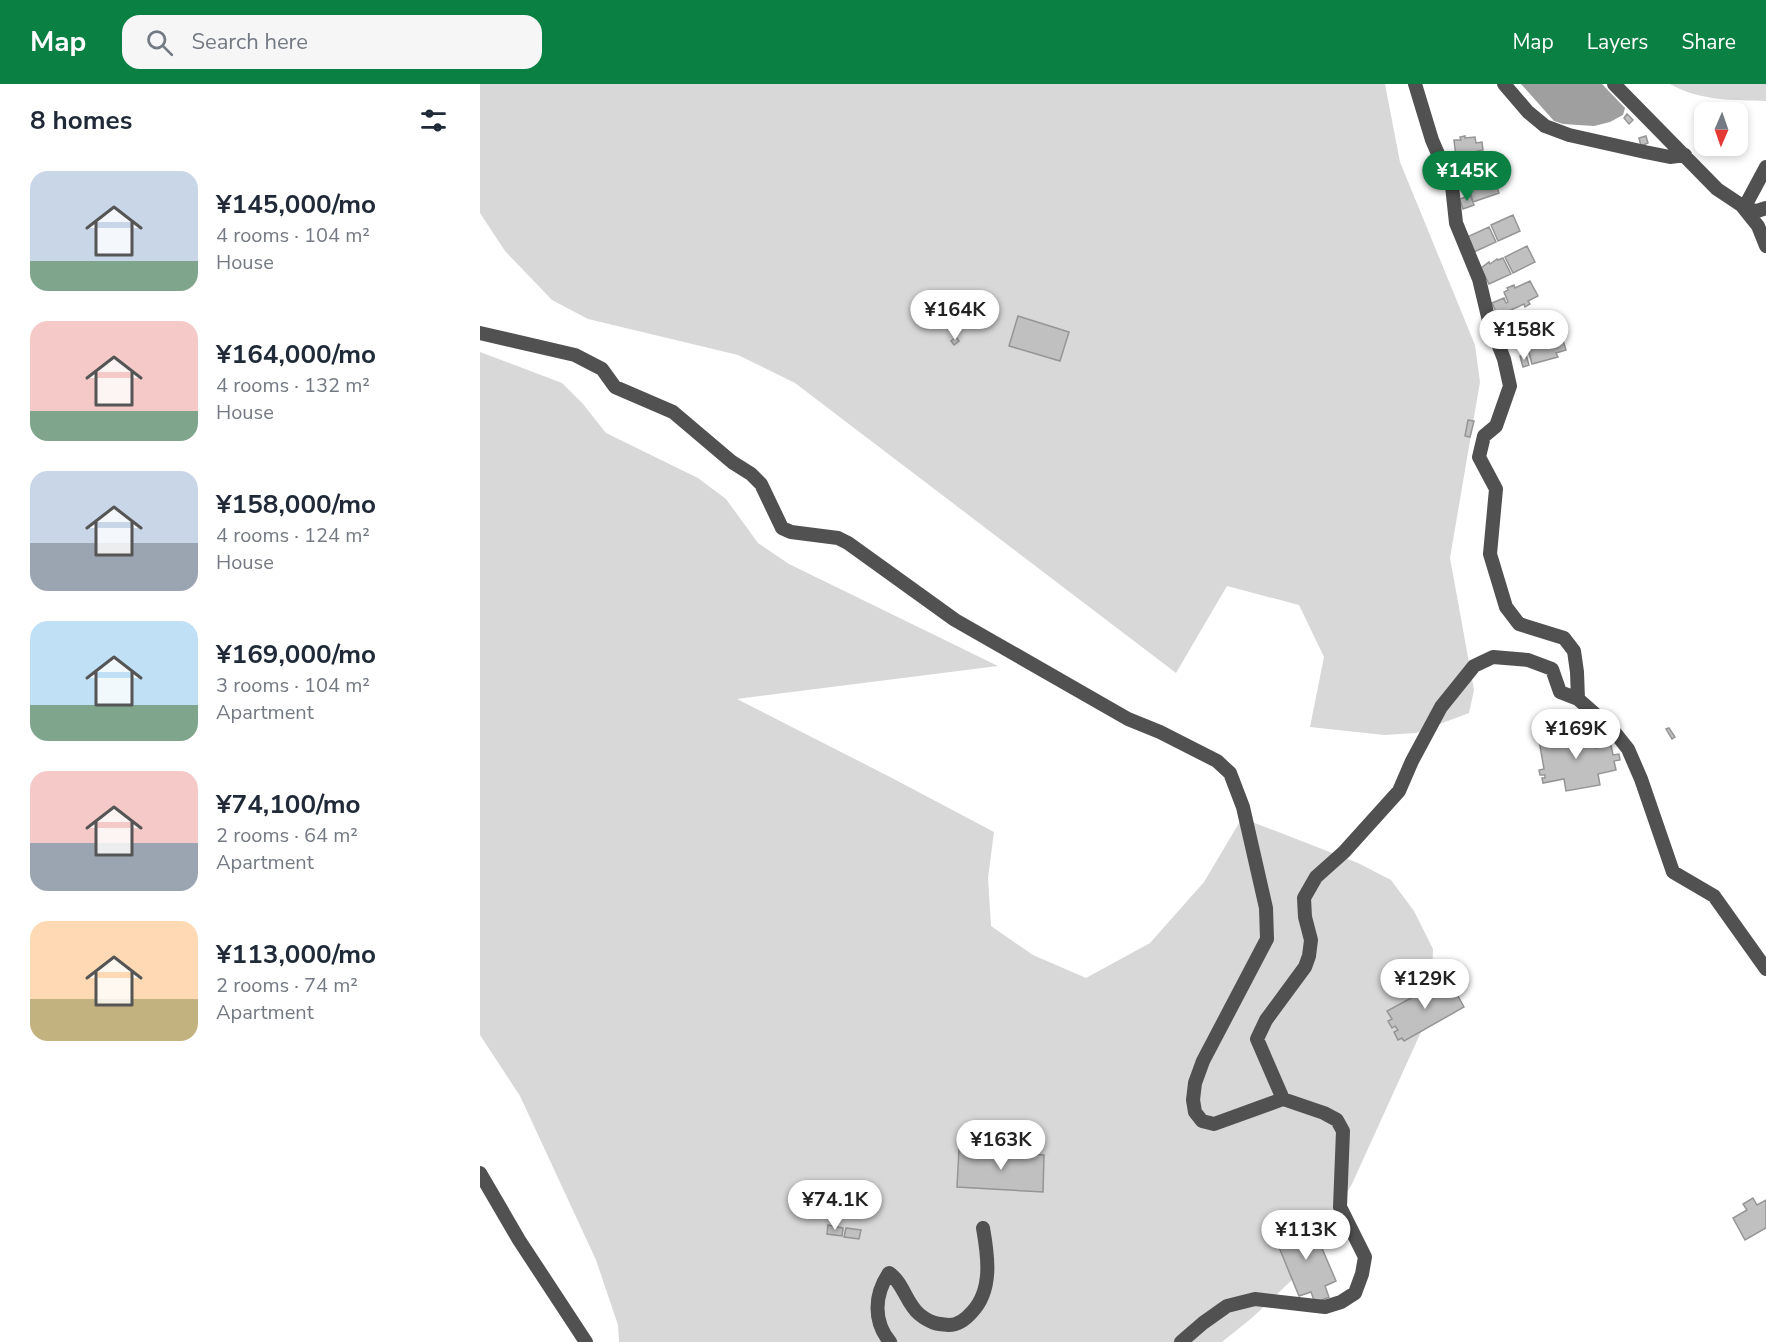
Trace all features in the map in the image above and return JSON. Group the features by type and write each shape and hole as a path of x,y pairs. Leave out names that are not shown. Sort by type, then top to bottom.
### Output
{"street":[{"path":"1415,84 1432,140 1452,186 1456,223 1479,279 1489,321 1504,359 1510,386 1496,426 1484,436 1479,457 1496,489 1490,554 1506,607 1519,624 1564,638 1574,651 1578,699"},
{"path":"1504,84 1528,112 1545,126 1569,135 1645,152 1670,157 1685,155"},
{"path":"1614,84 1717,189 1743,207 1758,226 1766,246"},
{"path":"1743,207 1766,166"},
{"path":"1743,207 1757,211 1766,208"},
{"path":"480,333 575,355 602,369 615,387 673,412 732,462 751,474 761,484 782,528 791,532 838,538 848,543 955,620 1128,719 1160,732 1217,761 1230,773 1243,807 1266,908 1267,939 1203,1061 1195,1083 1193,1100 1195,1112 1202,1121 1214,1124 1283,1099 1324,1113 1337,1120 1343,1131 1340,1207 1365,1257 1355,1293 1341,1302 1325,1307 1255,1299 1227,1306 1181,1342"},
{"path":"1283,1099 1257,1038 1266,1020 1305,967 1309,956 1311,940 1305,917 1304,898 1316,877 1344,852 1399,791 1441,707 1474,666 1493,657 1528,660 1552,669 1560,692 1578,699 1612,729 1628,749 1641,779 1673,872 1714,896 1766,969"},
{"path":"480,1173 525,1249 586,1342"},
{"path":"890,1342 877,1317 878,1294 889,1273 895,1277 906,1298 918,1313 934,1324 955,1325 967,1318 980,1304 986,1286 988,1254 983,1228"}],"shaded area":[{"path":"480,84 1385,84 1400,162 1475,345 1480,382 1450,558 1474,690 1469,713 1416,733 1384,735 1310,727 1324,657 1299,605 1227,586 1176,673 795,383 738,355 588,319 552,300 505,251 480,213"},
{"path":"1521,84 1602,84 1625,108 1623,115 1610,122 1594,126 1563,124 1554,121"},
{"path":"1670,84 1766,84 1766,101 1705,97"},
{"path":"480,352 562,383 583,404 606,433 698,478 726,499 758,543 789,564 998,666 737,699 994,832 988,878 991,926 1033,955 1086,978 1150,943 1204,882 1242,818 1358,863 1391,880 1414,911 1433,949 1432,982 1421,1032 1352,1184 1294,1278 1253,1317 1222,1342 619,1342 618,1325 596,1260 520,1096 480,1035"}],"building":[{"path":"1627,114 1633,120 1629,124 1624,118"},
{"path":"1465,136 1465,138 1475,137 1476,143 1482,142 1483,150 1477,151 1478,155 1456,157 1454,140 1461,140 1460,137"},
{"path":"1646,136 1648,143 1641,146 1639,138"},
{"path":"1490,169 1499,193 1473,202 1466,177"},
{"path":"1470,195 1474,205 1463,209 1460,199"},
{"path":"1513,215 1520,231 1498,241 1491,225"},
{"path":"1489,227 1496,242 1474,252 1467,237"},
{"path":"1527,246 1535,262 1513,273 1505,257"},
{"path":"1503,258 1511,274 1489,284 1481,268 1489,262 1490,264"},
{"path":"1530,281 1538,296 1528,301 1530,304 1525,307 1524,304 1498,316 1492,303 1504,298 1506,303 1508,302 1504,292 1508,290 1507,288 1514,285 1515,288"},
{"path":"1018,316 1069,332 1060,361 1009,346"},
{"path":"1561,334 1566,350 1556,353 1558,357 1532,364 1526,342 1545,335 1546,339"},
{"path":"956,337 959,341 954,345 951,341"},
{"path":"1526,355 1529,365 1523,367 1520,356"},
{"path":"1468,420 1474,421 1470,437 1465,436"},
{"path":"1669,728 1675,737 1672,739 1666,729"},
{"path":"1590,731 1595,748 1611,745 1613,755 1619,754 1620,760 1614,761 1616,770 1598,774 1600,785 1566,791 1564,779 1543,783 1542,778 1545,778 1545,775 1540,775 1539,770 1544,769 1539,740 1557,737 1558,734"},
{"path":"1448,978 1464,1007 1404,1041 1402,1038 1398,1040 1394,1032 1398,1030 1395,1026 1392,1028 1388,1021 1392,1019 1387,1011"},
{"path":"959,1149 1044,1155 1043,1192 957,1187"},
{"path":"1753,1198 1757,1205 1766,1200 1766,1228 1745,1240 1733,1218 1747,1210 1743,1204"},
{"path":"1296,1219 1301,1229 1312,1225 1336,1281 1325,1286 1329,1297 1315,1303 1311,1292 1299,1296 1276,1240 1287,1235 1283,1224"},
{"path":"828,1225 843,1228 842,1236 827,1234"},
{"path":"846,1228 861,1230 859,1239 844,1237"}]}
